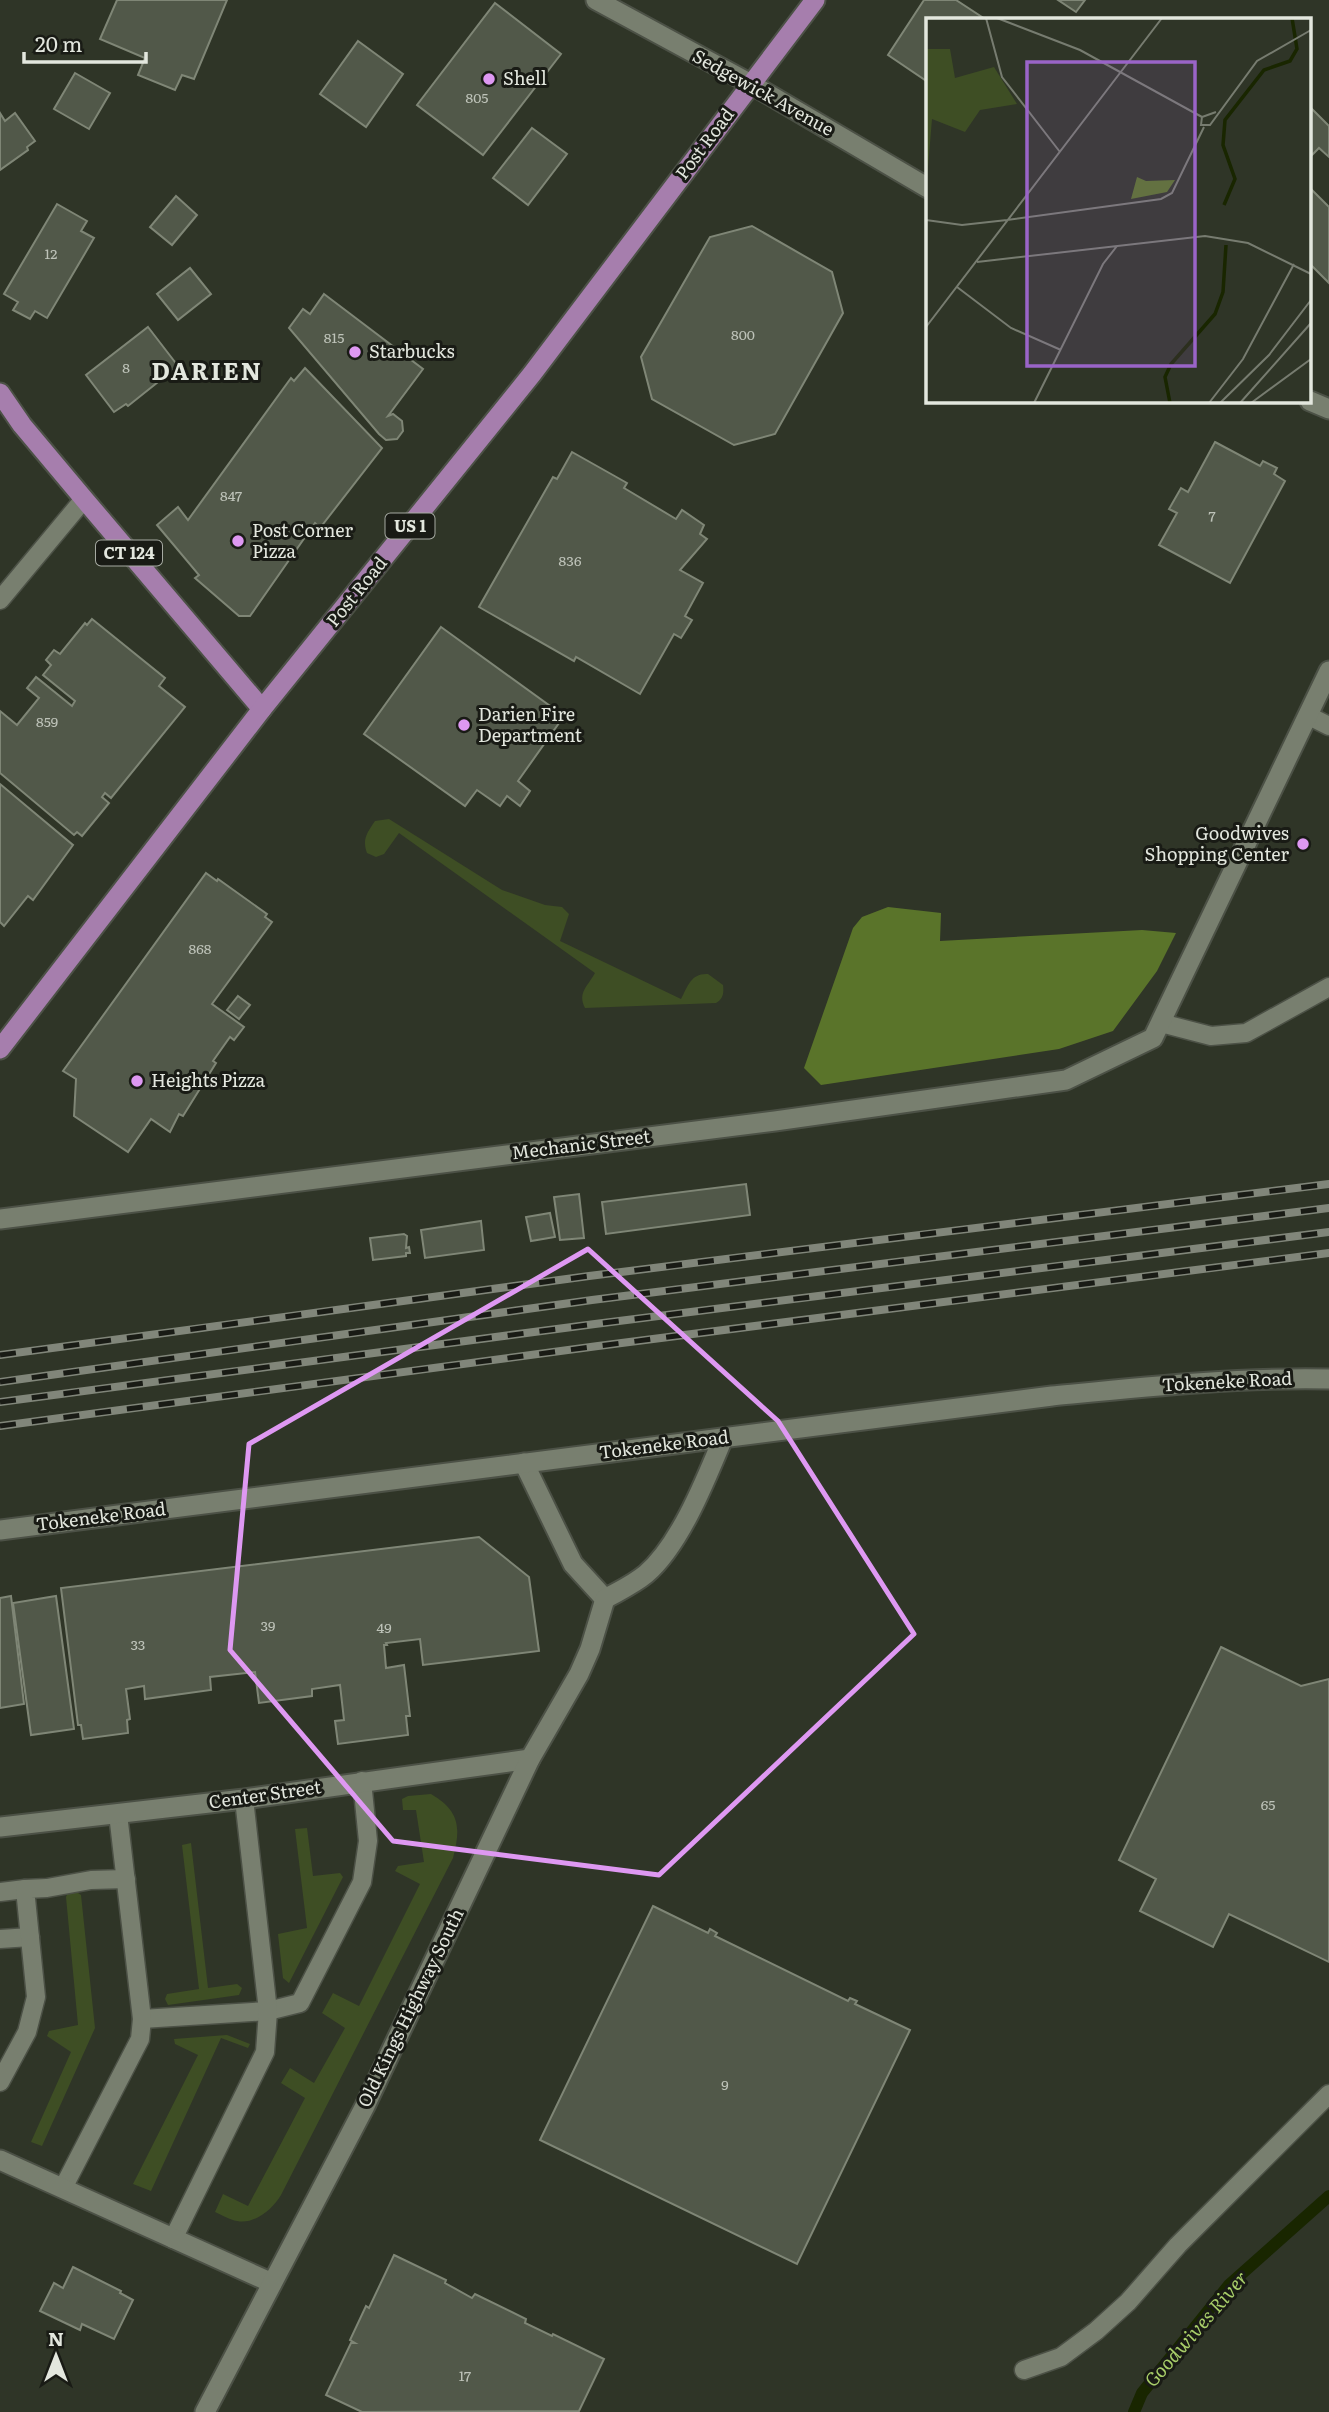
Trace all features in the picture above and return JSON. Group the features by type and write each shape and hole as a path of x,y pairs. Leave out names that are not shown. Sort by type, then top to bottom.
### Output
{"main road":[{"name":"Post Road","path":"0,1049 262,709 532,374 815,0"},
{"name":"CT 124","path":"0,393 22,425 262,709"}],"street":[{"name":"Sedgewick Avenue","path":"596,0 751,84 926,187"},
{"path":"1312,402 1329,409"},
{"path":"1157,1031 1329,671"},
{"name":"Mechanic Street","path":"0,1219 775,1121 1066,1080 1157,1031"},
{"name":"Tokeneke Road","path":"0,1530 1052,1396 1167,1385 1295,1378 1329,1379"},
{"path":"524,1463 573,1564 605,1599 647,1573 662,1558 691,1509 723,1438"},
{"name":"Old Kings Highway South","path":"205,2412 365,2106 530,1759 579,1674 590,1649 605,1599"},
{"name":"Center Street","path":"0,1827 244,1798 530,1759"},
{"path":"0,2160 272,2283"}],"lane":[{"path":"0,600 84,499"},
{"path":"1309,716 1329,726"},
{"path":"1157,1031 1211,1036 1246,1033 1329,987"},
{"path":"142,2019 268,2011 300,2003 362,1882 368,1841 362,1781"},
{"path":"173,2239 265,2052 268,2011 244,1798"},
{"path":"64,2189 140,2039 142,2019 118,1814"},
{"path":"0,1892 47,1888 91,1880 126,1879"},
{"path":"0,2082 27,2032 36,1997 25,1889"},
{"path":"0,1939 30,1937"},
{"path":"1024,2370 1060,2357 1096,2331 1128,2302 1178,2245 1329,2094"}],"highlighted area":[{"path":"588,1249 778,1421 914,1634 659,1875 393,1841 230,1650 249,1444"}],"green space":[{"path":"389,819 502,890 545,905 562,907 569,914 560,941 681,999 694,978 708,974 723,985 722,998 716,1003 585,1008 583,994 595,973 399,833 384,854 376,857 367,853 365,840 372,825 375,821"},
{"path":"888,907 941,913 940,941 1142,930 1176,933 1157,971 1113,1031 1059,1049 821,1085 804,1068 853,928 862,917"},
{"path":"431,1794 448,1807 456,1821 457,1838 453,1858 281,2195 273,2206 250,2221 234,2220 215,2212 223,2194 248,2206 305,2098 281,2083 290,2068 314,2083 345,2028 322,2013 333,1993 359,2006 420,1884 395,1871 398,1866 424,1862 416,1810 403,1810 402,1799"},
{"path":"307,1828 313,1876 340,1873 343,1877 289,1983 283,1978 278,1934 307,1928 295,1829"},
{"path":"191,1843 208,1988 237,1984 242,1988 239,1995 168,2005 165,1999 167,1994 199,1989 182,1845"},
{"path":"75,1891 81,1895 95,2028 42,2146 31,2142 71,2052 47,2036 49,2031 78,2025 66,1897 68,1892"},
{"path":"227,2035 250,2044 248,2048 221,2038 151,2191 133,2184 198,2055 175,2044 174,2039"}],"building":[{"path":"117,0 227,0 194,79 182,75 175,90 138,75 145,58 100,39"},
{"path":"924,0 956,0 983,18 926,18 926,81 888,55"},
{"path":"1058,0 1085,0 1076,12"},
{"name":"Shell","path":"495,3 561,54 483,155 417,105"},
{"path":"358,41 403,74 366,127 320,94"},
{"path":"75,73 110,93 89,129 54,109"},
{"path":"1312,109 1329,126 1329,157 1319,148 1312,155"},
{"path":"0,113 5,121 15,113 35,141 27,147 28,150 0,170"},
{"name":"Shell","path":"532,128 567,154 528,205 493,178"},
{"path":"1312,190 1329,207 1329,283 1312,266"},
{"path":"176,196 197,215 172,245 150,227"},
{"path":"57,204 87,221 81,231 94,238 47,318 35,311 30,319 13,310 18,302 4,294"},
{"path":"752,226 832,272 843,313 775,434 734,445 652,399 641,357 710,237"},
{"path":"190,268 211,294 178,320 157,294"},
{"name":"Starbucks","path":"324,294 423,369 388,416 393,414 402,421 403,431 397,439 386,440 379,434 289,328 303,309 310,314"},
{"path":"148,327 178,366 128,406 126,404 114,412 86,375"},
{"path":"305,368 382,448 320,528 315,523 250,616 239,616 195,578 199,575 157,525 178,507 188,520 291,378 294,381"},
{"path":"1215,442 1260,466 1263,461 1277,468 1274,474 1285,481 1230,583 1159,545 1177,513 1169,509 1181,488 1188,492"},
{"path":"572,452 627,483 624,488 676,519 682,510 704,525 700,534 707,539 680,570 703,583 685,616 692,620 681,638 674,634 640,694 576,657 574,661 479,607 553,477 557,479"},
{"path":"92,619 165,678 159,686 185,707 111,798 105,793 102,797 109,803 82,836 77,832 74,835 0,773 0,711 17,725 39,698 27,688 36,677 72,706 75,701 43,675 51,665 46,660 54,650 60,654 85,623 87,625"},
{"name":"Darien Fire Department","path":"441,627 564,716 518,781 530,791 520,806 507,796 500,806 477,790 465,806 364,734"},
{"path":"0,784 73,845 33,900 28,896 4,926 0,922"},
{"path":"206,873 267,914 265,917 272,922 212,1004 244,1027 234,1040 230,1037 213,1061 216,1063 183,1116 179,1114 170,1132 151,1119 128,1152 74,1116 76,1079 63,1071"},
{"path":"238,996 250,1005 239,1019 227,1010"},
{"path":"746,1184 750,1215 606,1234 602,1202"},
{"path":"579,1194 584,1238 560,1240 554,1197"},
{"path":"550,1213 555,1237 531,1241 526,1217"},
{"path":"481,1221 484,1250 425,1258 421,1230"},
{"path":"404,1234 407,1236 406,1248 409,1247 410,1253 406,1253 406,1256 373,1260 370,1238"},
{"path":"479,1537 529,1577 539,1651 423,1665 420,1639 386,1643 386,1668 404,1665 410,1716 406,1716 408,1735 338,1744 335,1721 344,1720 340,1685 312,1689 312,1696 259,1703 255,1672 210,1677 211,1690 145,1699 144,1686 126,1689 130,1719 127,1720 128,1733 83,1739 81,1725 78,1725 61,1588"},
{"path":"11,1596 24,1704 0,1708 0,1598"},
{"path":"56,1596 74,1729 31,1735 13,1603"},
{"path":"1221,1647 1301,1686 1329,1679 1329,1962 1229,1914 1213,1947 1140,1911 1156,1879 1119,1860"},
{"path":"653,1906 708,1933 710,1929 717,1933 715,1936 848,2001 850,1998 857,2001 855,2004 910,2030 797,2264 540,2140"},
{"path":"394,2255 446,2280 445,2283 472,2298 475,2294 526,2319 525,2323 604,2359 579,2411 362,2412 326,2395 351,2343 355,2343 350,2340 366,2306 369,2308"},
{"path":"73,2267 121,2291 120,2293 133,2300 114,2339 82,2324 80,2330 40,2311 54,2283 63,2288"}],"waterway":[{"name":"Goodwives River","path":"1134,2412 1142,2393 1229,2285 1329,2196"}],"railway":[{"path":"0,1355 589,1276 1329,1184"},
{"path":"0,1382 592,1300 1329,1208"},
{"path":"0,1402 1329,1232"},
{"path":"0,1426 598,1346 1329,1253"}],"place":[{"name":"Shell","path":"489,79"},
{"name":"Starbucks","path":"355,352"},
{"name":"Post Corner Pizza","path":"238,541"},
{"name":"Darien Fire Department","path":"464,725"},
{"name":"Goodwives Shopping Center","path":"1303,844"},
{"name":"Heights Pizza","path":"137,1081"}],"district":[{"name":"DARIEN","path":"207,372"}]}
